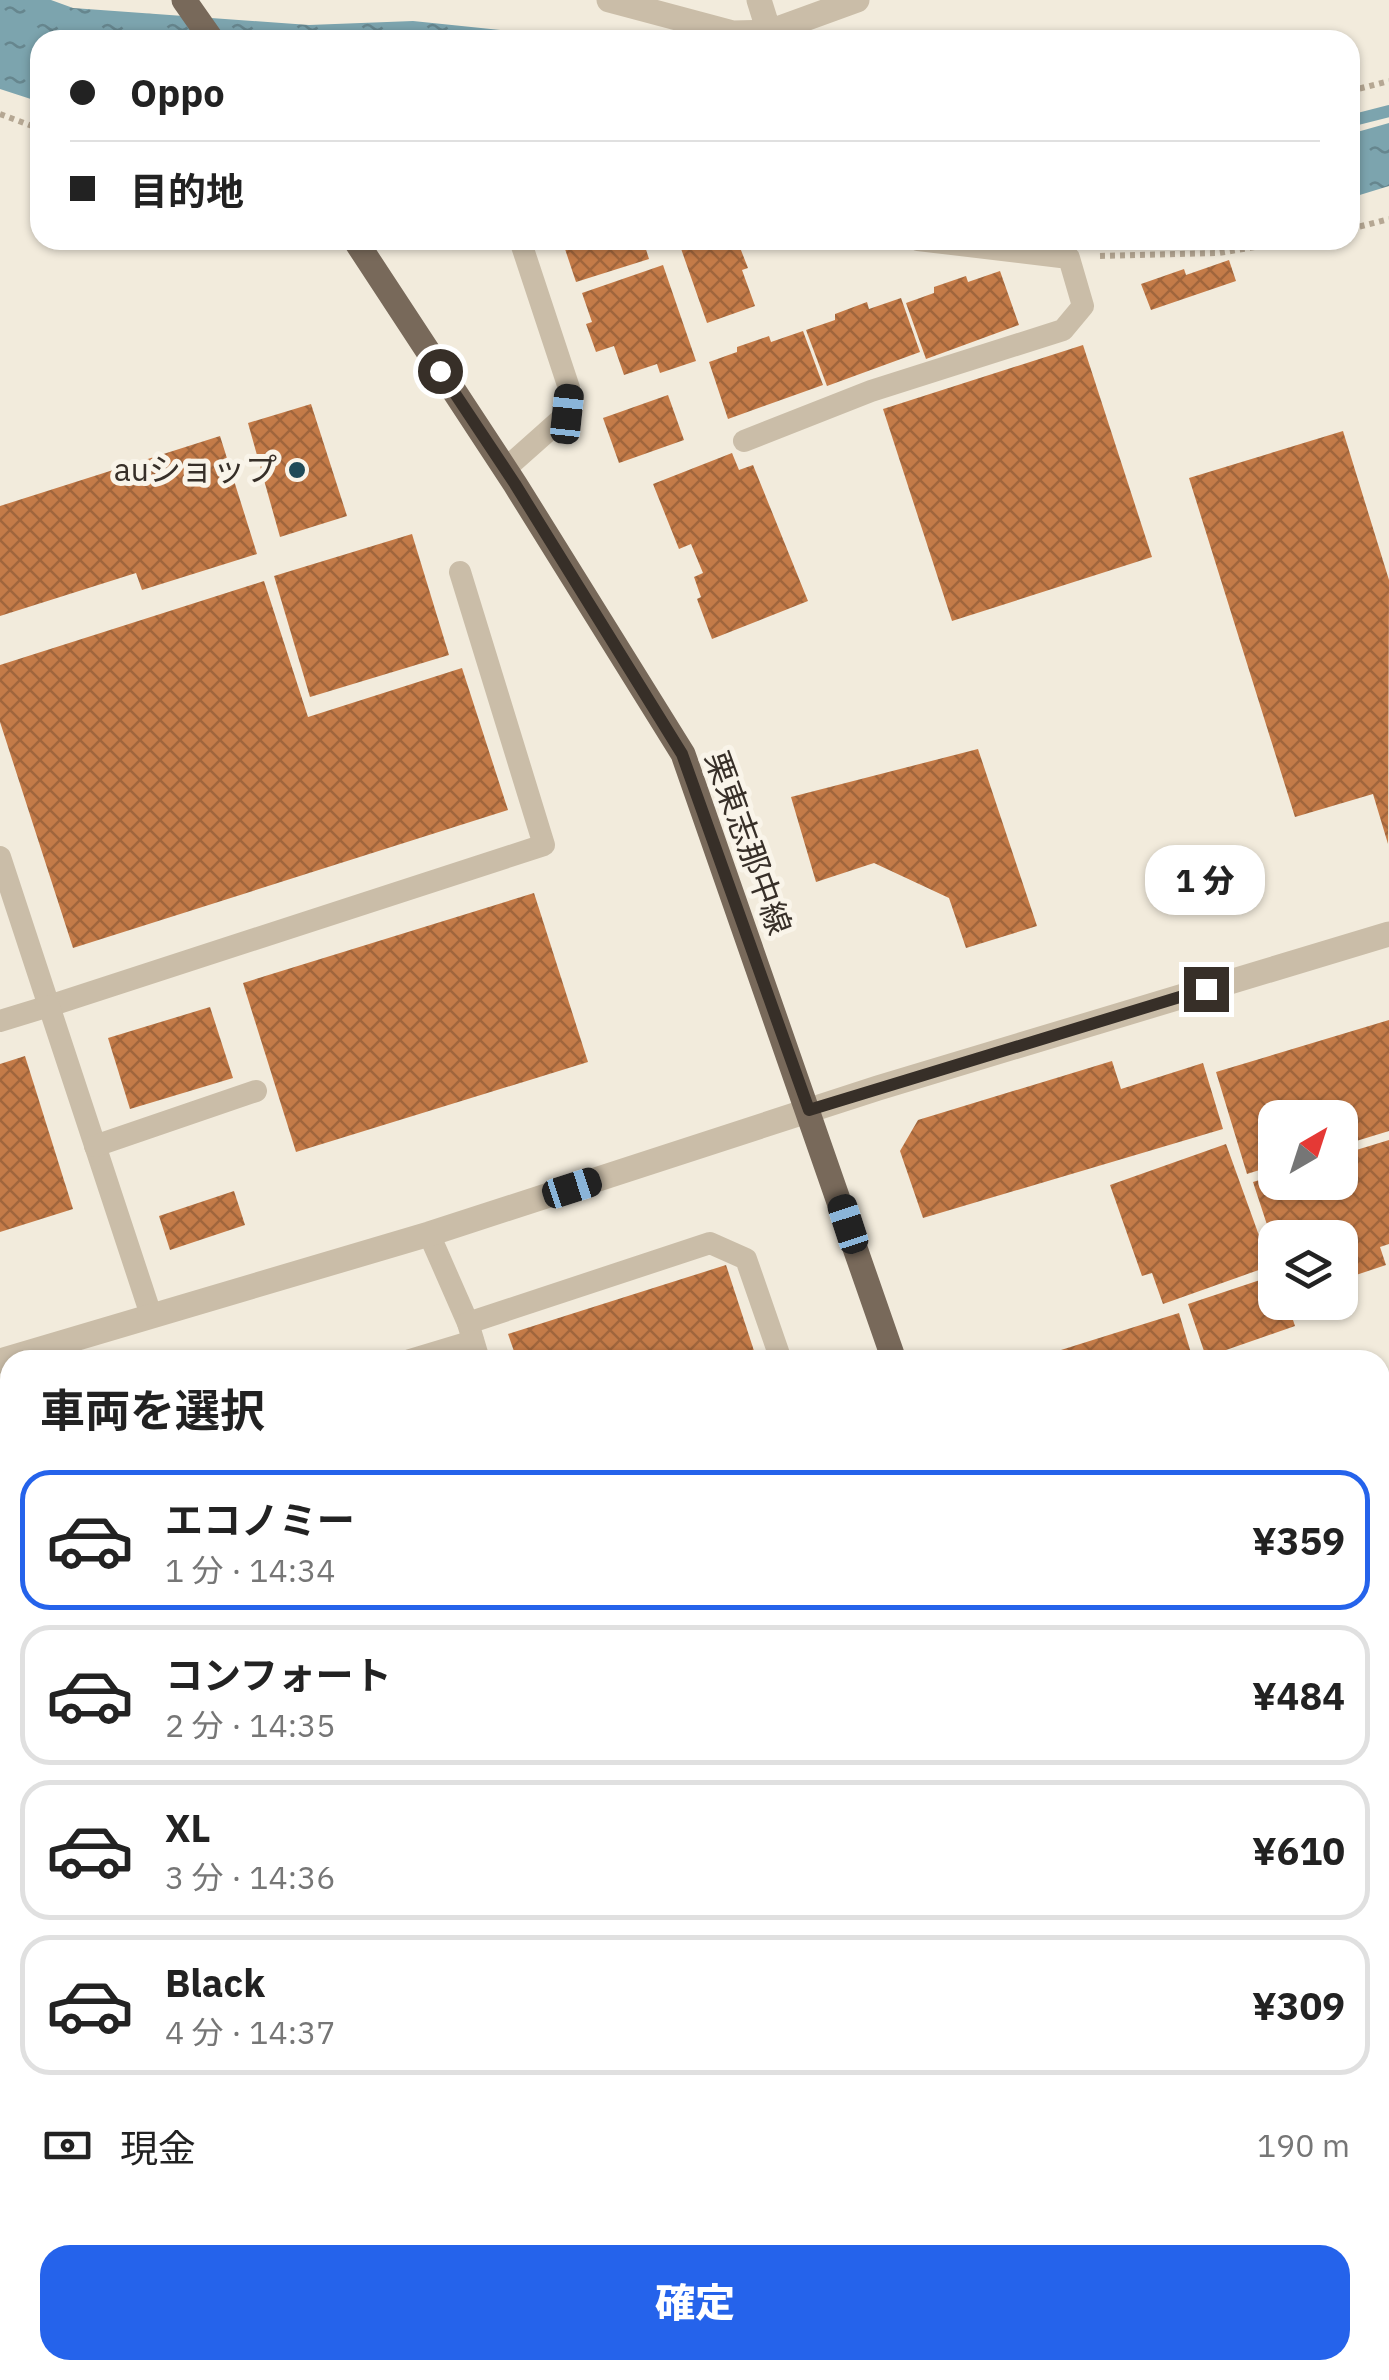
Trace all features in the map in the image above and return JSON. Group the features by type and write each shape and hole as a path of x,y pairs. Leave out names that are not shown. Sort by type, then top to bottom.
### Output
{"main road":[{"path":"186,4 205,30"},
{"name":"栗東志那中線","path":"362,250 505,469 682,754 891,1350"}],"street":[{"path":"610,0 719,30"},
{"path":"759,0 769,30"},
{"path":"775,30 857,0"},
{"path":"35,1350 430,1234 809,1110 1389,934"}],"lane":[{"path":"505,469 567,414 569,388 523,250"},
{"path":"744,441 871,390 1063,330 1083,306 1069,258 1002,250"},
{"path":"0,1021 544,846 460,572"},
{"path":"0,857 151,1314"},
{"path":"96,1146 256,1090"},
{"path":"430,1234 474,1341"},
{"path":"444,1350 710,1243 746,1258 778,1350"}],"path":[{"path":"1360,88 1389,81"},
{"path":"0,114 30,125"},
{"path":"1360,227 1389,220"},
{"path":"1069,258 1231,250"}],"water":[{"path":"0,0 51,0 73,8 309,25 413,21 500,30 30,30 30,99 0,89"},
{"path":"1389,123 1389,186 1360,195 1360,131"}],"building":[{"path":"565,250 646,250 649,259 576,282"},
{"path":"681,250 741,250 748,268 742,270 755,306 707,323"},
{"path":"1229,260 1236,281 1151,310 1141,284 1184,269 1186,275"},
{"path":"663,265 696,361 660,373 657,364 624,375 614,346 596,352 586,324 592,322 582,293"},
{"path":"1000,271 1019,325 926,359 906,303 934,293 934,287 966,276 968,282"},
{"path":"901,298 920,352 827,386 806,330 835,320 835,314 867,302 869,309"},
{"path":"803,331 823,385 728,419 709,362 769,336 771,342"},
{"path":"1083,345 1152,557 952,621 883,409"},
{"path":"668,395 684,440 619,463 603,418"},
{"name":"auショップ","path":"311,404 347,516 280,537 248,423"},
{"path":"1343,431 1389,580 1388,844 1373,794 1295,817 1189,478"},
{"path":"220,436 257,554 142,590 136,573 0,616 0,506"},
{"path":"732,453 739,470 753,465 808,601 712,639 697,599 701,597 694,577 703,573 691,544 679,549 653,484"},
{"path":"412,534 449,655 310,697 274,576"},
{"path":"264,581 308,717 462,668 508,810 73,948 0,722 0,665"},
{"path":"978,749 1037,926 966,948 949,898 874,863 816,882 791,797"},
{"path":"534,893 588,1062 296,1152 243,983"},
{"path":"210,1007 233,1078 130,1109 108,1038"},
{"path":"1389,1020 1389,1131 1358,1140 1358,1100 1258,1100 1258,1170 1247,1174 1216,1072"},
{"path":"25,1056 73,1209 0,1232 0,1064"},
{"path":"1112,1061 1121,1089 1203,1063 1223,1129 923,1218 900,1151 918,1120"},
{"path":"1389,1140 1389,1244 1380,1247 1386,1265 1358,1274 1358,1220 1265,1220 1259,1200 1358,1200 1358,1149"},
{"path":"1226,1144 1258,1233 1258,1270 1163,1304 1152,1273 1142,1276 1110,1185"},
{"path":"234,1191 245,1225 170,1250 159,1216"},
{"path":"726,1265 754,1350 514,1350 508,1334"},
{"path":"1258,1281 1258,1320 1293,1320 1295,1326 1226,1350 1204,1350 1188,1304"},
{"path":"1179,1313 1190,1350 1061,1350"}],"waterway":[{"path":"1360,118 1389,111"}],"place":[{"name":"auショップ","path":"297,470"}],"route":[{"path":"440,371 515,484 682,754 809,1110 1206,989"}]}
